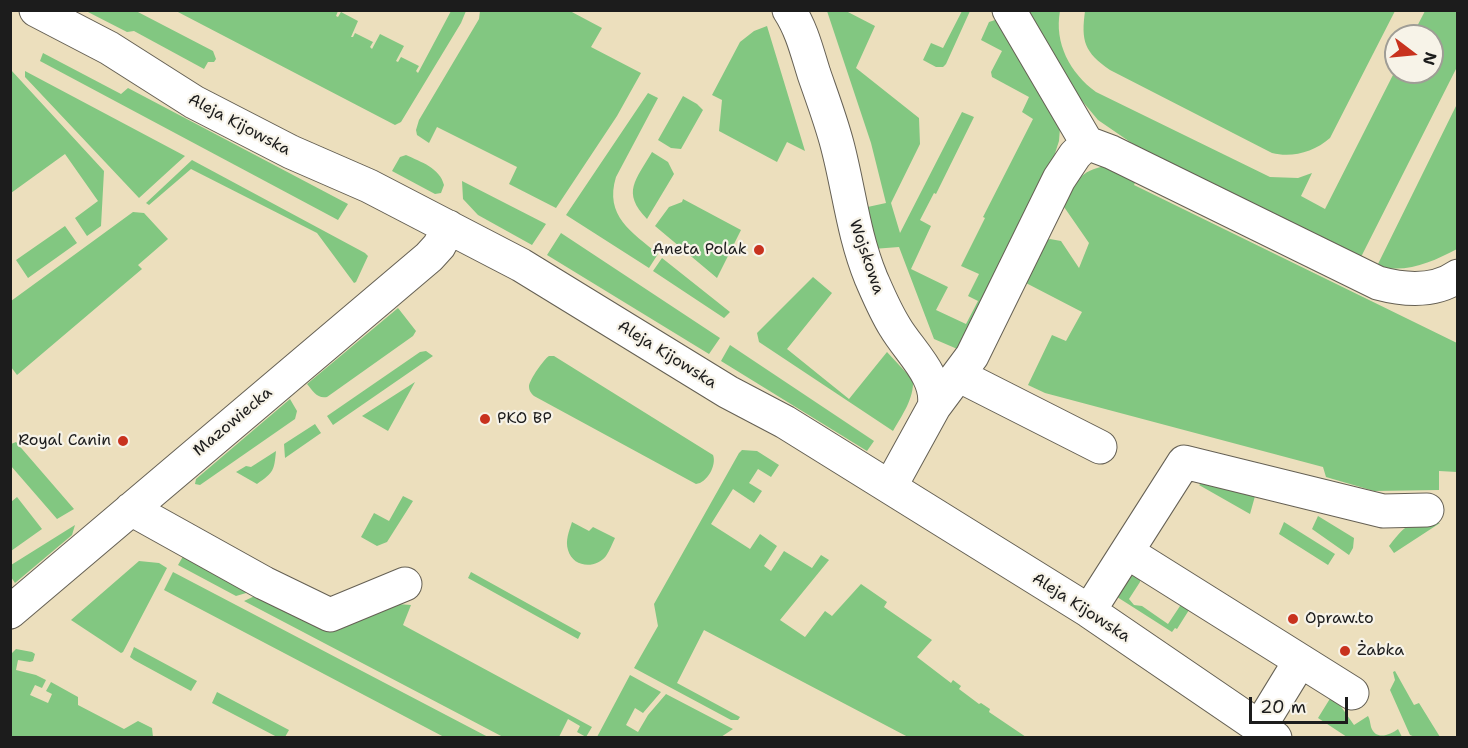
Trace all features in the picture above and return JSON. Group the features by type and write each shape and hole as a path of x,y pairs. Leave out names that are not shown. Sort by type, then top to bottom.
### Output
{"street":[{"name":"Aleja Kijowska","path":"36,10 108,48 194,102 291,152 355,179 521,265 728,392 785,422 1089,610 1267,733"},
{"name":"Wojskowa","path":"789,10 802,36 837,145 849,203 870,275 891,321 930,379 935,396 934,407"},
{"path":"1009,10 1088,143 1111,152 1378,283 1397,288 1414,289 1432,287 1458,276"},
{"path":"890,487 934,407 972,356 1059,179 1075,155 1088,143"},
{"name":"Mazowiecka","path":"10,612 429,257 439,246 449,227"},
{"path":"958,375 1100,447"},
{"path":"1089,610 1184,462 1383,511 1426,510"},
{"path":"131,509 264,583 330,615 405,584"},
{"path":"1127,552 1352,693"},
{"path":"1267,733 1300,661"}],"green space":[{"path":"1085,10 1395,11 1388,24 1384,24 1384,32 1330,138 1310,150 1287,155 1272,153 1110,70 1101,64 1086,45"},
{"path":"86,11 136,11 213,51 216,59 214,62 208,62 204,69 134,31 127,32"},
{"path":"176,11 338,11 336,16 338,17 341,12 358,21 351,37 355,33 373,42 370,47 372,49 380,34 404,46 396,61 398,62 401,57 419,66 416,71 418,73 451,11 466,11 401,122 395,125"},
{"path":"480,11 570,11 602,28 591,47 641,73 617,116 556,208 509,184 517,167 437,127 429,143 417,135 419,120 479,19"},
{"path":"827,11 846,11 875,26 856,68 919,118 920,144 891,203 900,233 962,112 974,117 936,194 934,193 920,220 931,226 911,269 948,287 936,310 966,324 978,301 968,296 979,274 961,266 1033,119 1022,112 1029,97 992,77 991,72 1002,51 981,40 989,22 998,19 1060,128 1059,141 1047,178 962,351 934,339 899,247 873,249 863,208 886,203 871,143"},
{"path":"962,11 970,11 946,64 943,67 936,67 923,60 931,43 943,48"},
{"path":"1023,11 1060,11 1059,34 1066,56 1079,76 1096,92 1270,177 1298,178 1312,173 1301,196 1325,209 1388,84 1444,84 1444,24 1418,24 1425,11 1457,11 1457,67 1361,257 1133,144 1098,120 1068,84"},
{"path":"767,26 805,151 787,142 777,162 719,131 722,100 712,95 740,42 754,31"},
{"path":"43,53 121,94 128,88 348,204 338,220 40,61"},
{"path":"11,70 104,171 101,226 87,236 75,218 98,201 65,154 11,193"},
{"path":"25,71 185,156 139,198 25,77"},
{"path":"648,93 658,98 616,177 613,191 617,213 623,222 658,254 649,268 566,215"},
{"path":"683,96 703,110 681,149 671,148 658,140"},
{"path":"1457,104 1457,249 1408,268 1377,266"},
{"path":"652,152 668,162 674,174 647,219 639,210 633,193 637,178"},
{"path":"406,155 429,166 438,174 444,185 441,193 435,194 392,171 400,157"},
{"path":"192,160 365,253 368,256 356,282 354,283 317,233 191,169 149,205 146,203"},
{"path":"1106,166 1137,178 1134,185 1457,343 1457,472 1439,471 1439,490 1374,491 1326,477 1323,467 1045,393 1028,385 1052,335 1066,341 1082,312 1026,283 1045,241 1050,239 1061,241 1079,268 1089,243 1062,204 1084,174"},
{"path":"462,181 546,224 532,245 478,215 463,199"},
{"path":"683,199 741,230 717,278 655,226 669,207 682,202"},
{"path":"133,212 144,213 168,239 138,265 142,269 17,375 11,367 11,301"},
{"path":"65,226 77,243 28,278 16,260"},
{"path":"561,233 720,338 709,354 547,255"},
{"path":"662,258 730,312 724,318 653,271"},
{"path":"813,277 832,293 787,349 849,399 887,352 913,380 913,387 904,413 893,431 759,342 757,333"},
{"path":"398,308 416,331 413,336 327,397 320,397 316,394 307,384"},
{"path":"730,345 874,441 867,451 721,361"},
{"path":"426,351 433,356 333,425 327,416 420,352"},
{"path":"549,356 554,356 713,455 714,464 707,477 696,484 534,396 529,389 530,383"},
{"path":"415,382 388,431 362,416"},
{"path":"290,399 297,411 295,419 200,485 195,484 196,479"},
{"path":"315,424 321,433 285,458 284,444"},
{"path":"16,442 74,509 57,519 11,466 11,444"},
{"path":"742,450 757,451 779,465 771,477 758,469 749,483 762,491 754,503 733,489 711,524 750,549 760,534 777,546 764,566 771,571 784,551 812,568 821,555 829,560 780,620 805,637 825,611 832,616 861,584 887,602 884,607 932,640 917,657 951,683 953,680 961,686 959,689 1026,737 908,737 704,630 677,683 740,717 738,720 731,720 634,668 658,626 654,604"},
{"path":"276,451 272,470 257,484 236,472 246,466 251,467"},
{"path":"1203,482 1257,489 1250,514 1199,485"},
{"path":"403,496 413,501 387,542 377,546 361,537 374,513 389,521"},
{"path":"17,497 42,529 11,551 11,502"},
{"path":"1318,516 1354,538 1353,548 1349,555 1312,529"},
{"path":"572,522 589,531 593,527 615,538 602,560 585,565 571,556 567,543"},
{"path":"1284,522 1335,554 1328,565 1279,534"},
{"path":"1440,523 1394,553 1389,546 1405,528 1415,524"},
{"path":"75,525 72,535 15,583 11,577 11,565"},
{"path":"185,553 253,591 236,596 178,565"},
{"path":"139,561 159,563 167,568 121,653 71,620"},
{"path":"173,572 488,737 444,737 164,590"},
{"path":"471,572 581,633 578,639 468,578"},
{"path":"1132,572 1140,579 1129,599 1134,605 1142,606 1168,624 1180,606 1184,605 1189,610 1177,629 1175,628 1172,632 1114,595"},
{"path":"259,594 411,605 403,625 592,727 586,737 577,732 580,726 568,719 559,737 503,737 244,601"},
{"path":"134,647 197,681 191,691 130,657"},
{"path":"16,649 35,654 33,661 18,660 16,670 46,680 42,688 35,685 30,695 48,703 52,694 46,691 51,682 78,697 78,705 124,729 138,721 152,728 153,737 11,737 11,654"},
{"path":"1395,671 1414,705 1419,703 1440,737 1410,735 1390,690 1395,680 1393,672"},
{"path":"630,675 661,692 643,713 635,708 626,725 638,732 648,715 666,694 733,729 721,737 597,737"},
{"path":"217,692 289,730 285,737 277,737 212,703"},
{"path":"1331,697 1335,698 1354,725 1368,716 1376,734 1383,736 1398,729 1402,737 1347,737 1318,718"}],"place":[{"name":"Aneta Polak","path":"759,250"},
{"name":"PKO BP","path":"485,419"},
{"name":"Royal Canin","path":"123,441"},
{"name":"Opraw.to","path":"1293,619"},
{"name":"Żabka","path":"1345,651"}]}
